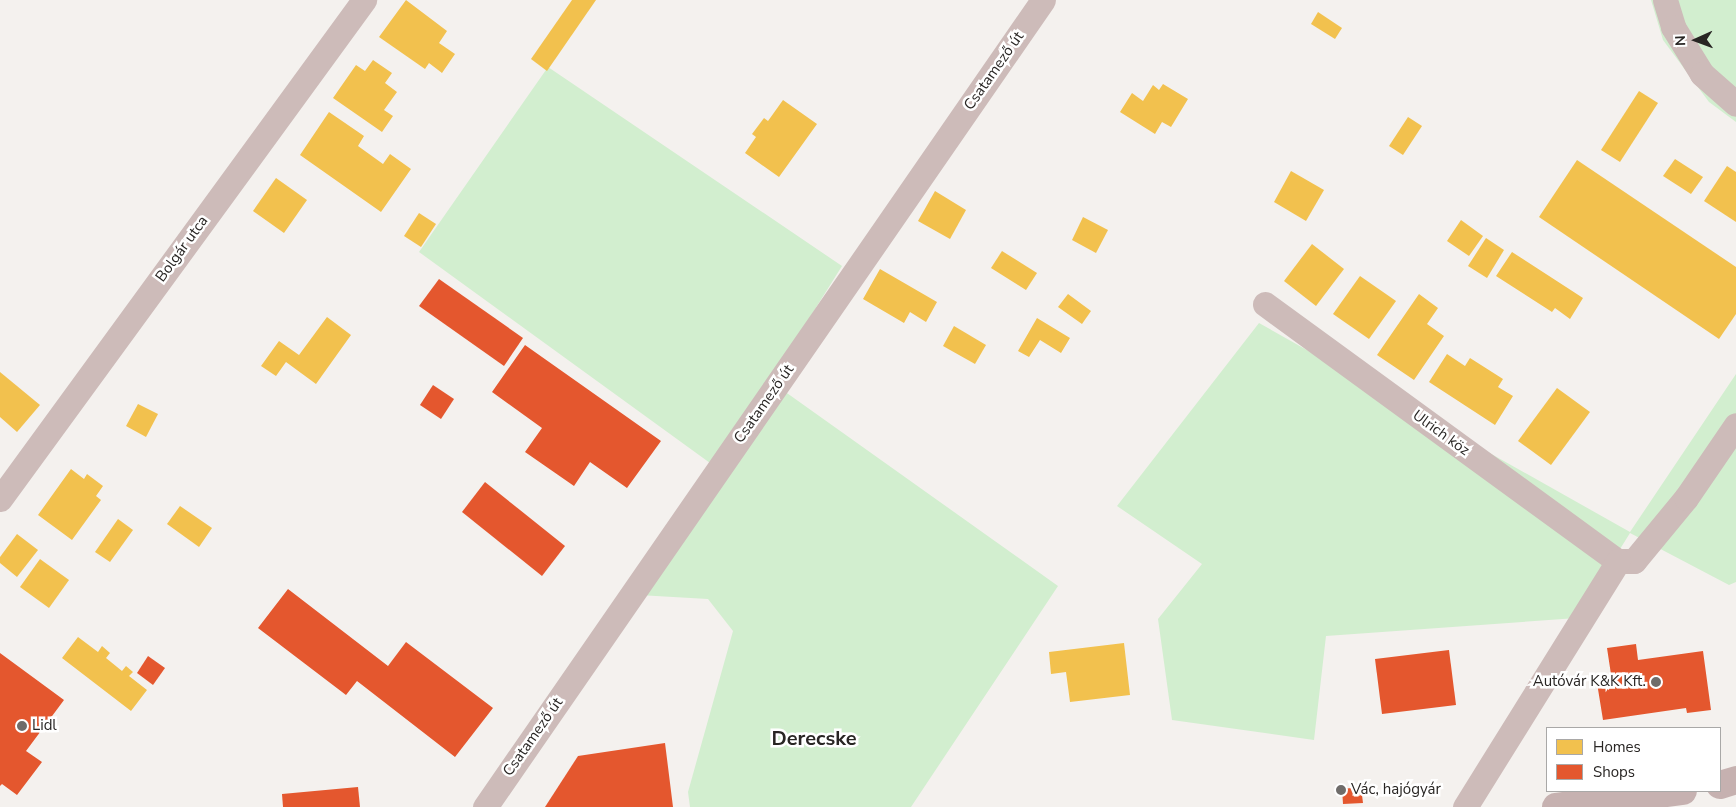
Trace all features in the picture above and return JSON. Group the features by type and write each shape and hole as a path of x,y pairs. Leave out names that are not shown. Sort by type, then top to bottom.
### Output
{"main road":[{"path":"1721,786 1736,780"},
{"path":"1721,786 1736,788"},
{"path":"1556,807 1675,792"}],"street":[{"name":"Bolgár utca","path":"0,499 364,0"},
{"name":"Csatamező út","path":"485,807 1043,0"},
{"path":"1664,0 1673,27 1702,74 1736,104"},
{"name":"Ulrich köz","path":"1265,304 1618,562"},
{"path":"1465,807 1618,562 1634,561 1686,498 1736,424"}],"green space":[{"path":"1651,0 1736,0 1736,122 1709,102 1663,40"},
{"path":"548,67 842,266 770,381 1058,586 911,807 690,807 688,792 733,631 708,599 621,594 710,463 419,252"},
{"path":"1259,323 1630,532 1736,374 1736,582 1729,585 1630,533 1577,618 1326,636 1314,740 1172,720 1158,619 1202,564 1117,506"}],"building: Homes":[{"path":"406,0 447,31 439,43 455,54 442,73 429,63 425,69 379,37"},
{"path":"572,0 596,0 547,71 531,59"},
{"path":"1318,12 1342,28 1335,39 1311,24"},
{"path":"373,60 392,73 385,83 397,92 384,110 393,116 382,132 333,98 356,65 365,71"},
{"path":"1163,84 1188,99 1171,127 1162,122 1155,134 1120,112 1132,93 1143,101 1153,85 1159,90"},
{"path":"1639,91 1658,103 1620,162 1601,150"},
{"path":"783,100 817,124 779,177 745,153 756,137 752,134 764,118 768,121"},
{"path":"329,112 364,136 358,146 383,164 390,154 411,169 381,212 300,155"},
{"path":"1408,117 1422,126 1403,155 1389,146"},
{"path":"1675,159 1703,177 1691,194 1663,176"},
{"path":"1577,160 1736,267 1736,314 1719,339 1539,217"},
{"path":"1727,166 1736,172 1736,222 1704,201"},
{"path":"1291,171 1324,190 1306,221 1274,202"},
{"path":"276,178 307,200 284,233 253,211"},
{"path":"935,191 966,210 950,239 918,221"},
{"path":"419,213 436,224 421,247 404,236"},
{"path":"1083,217 1108,230 1096,253 1072,240"},
{"path":"1461,220 1483,236 1469,256 1447,241"},
{"path":"1486,238 1504,250 1487,278 1468,266"},
{"path":"1312,244 1344,269 1316,306 1284,281"},
{"path":"1002,251 1037,273 1026,290 991,268"},
{"path":"1512,252 1583,298 1570,319 1555,308 1552,312 1496,276"},
{"path":"880,269 937,302 926,322 910,312 904,323 863,299"},
{"path":"1360,276 1396,301 1369,339 1333,314"},
{"path":"1068,294 1091,311 1082,324 1058,307"},
{"path":"1419,294 1438,308 1427,324 1444,336 1414,380 1377,355"},
{"path":"327,317 351,335 316,384 286,362 276,376 261,366 279,341 299,355"},
{"path":"1037,318 1070,338 1061,353 1040,340 1029,357 1018,351"},
{"path":"954,326 986,345 975,364 943,346"},
{"path":"1447,354 1465,366 1470,358 1503,379 1498,387 1513,396 1495,425 1429,382"},
{"path":"0,372 40,405 17,432 0,417"},
{"path":"1557,388 1590,412 1551,465 1518,441"},
{"path":"138,404 158,414 146,437 126,426"},
{"path":"71,469 84,479 87,474 103,486 96,496 101,500 72,540 38,515"},
{"path":"180,506 212,528 199,547 167,524"},
{"path":"118,519 133,530 110,562 95,552"},
{"path":"17,534 38,550 17,577 0,563 0,557"},
{"path":"40,559 69,580 49,608 20,587"},
{"path":"78,637 98,652 102,646 110,653 106,658 122,671 126,666 133,672 129,676 147,690 131,711 62,658"},
{"path":"1124,643 1130,695 1070,702 1066,672 1051,674 1049,652"}],"building: Shops":[{"path":"439,279 523,338 504,366 419,306"},
{"path":"525,345 661,441 627,488 590,462 574,486 525,452 542,428 492,392"},
{"path":"433,385 454,399 441,419 420,405"},
{"path":"485,482 565,546 542,576 462,512"},
{"path":"288,589 388,666 406,642 493,708 455,757 357,681 346,695 258,628"},
{"name":"Autóvár K&K Kft.","path":"1636,644 1638,660 1703,651 1711,710 1687,713 1686,708 1603,720 1597,683 1612,681 1607,648"},
{"path":"1449,650 1456,705 1382,714 1375,659"},
{"name":"Lidl","path":"0,653 64,700 26,751 42,762 17,795 2,784 0,786"},
{"path":"148,656 165,668 153,685 137,673"},
{"path":"665,743 673,807 545,807 578,756"},
{"path":"358,787 360,807 283,807 282,794"},
{"path":"1361,787 1363,803 1343,804 1342,789"}],"place":[{"name":"Autóvár K&K Kft.","path":"1656,682"},
{"name":"Lidl","path":"22,726"},
{"name":"Vác, hajógyár","path":"1341,790"}],"district":[{"name":"Derecske","path":"814,738"}]}
